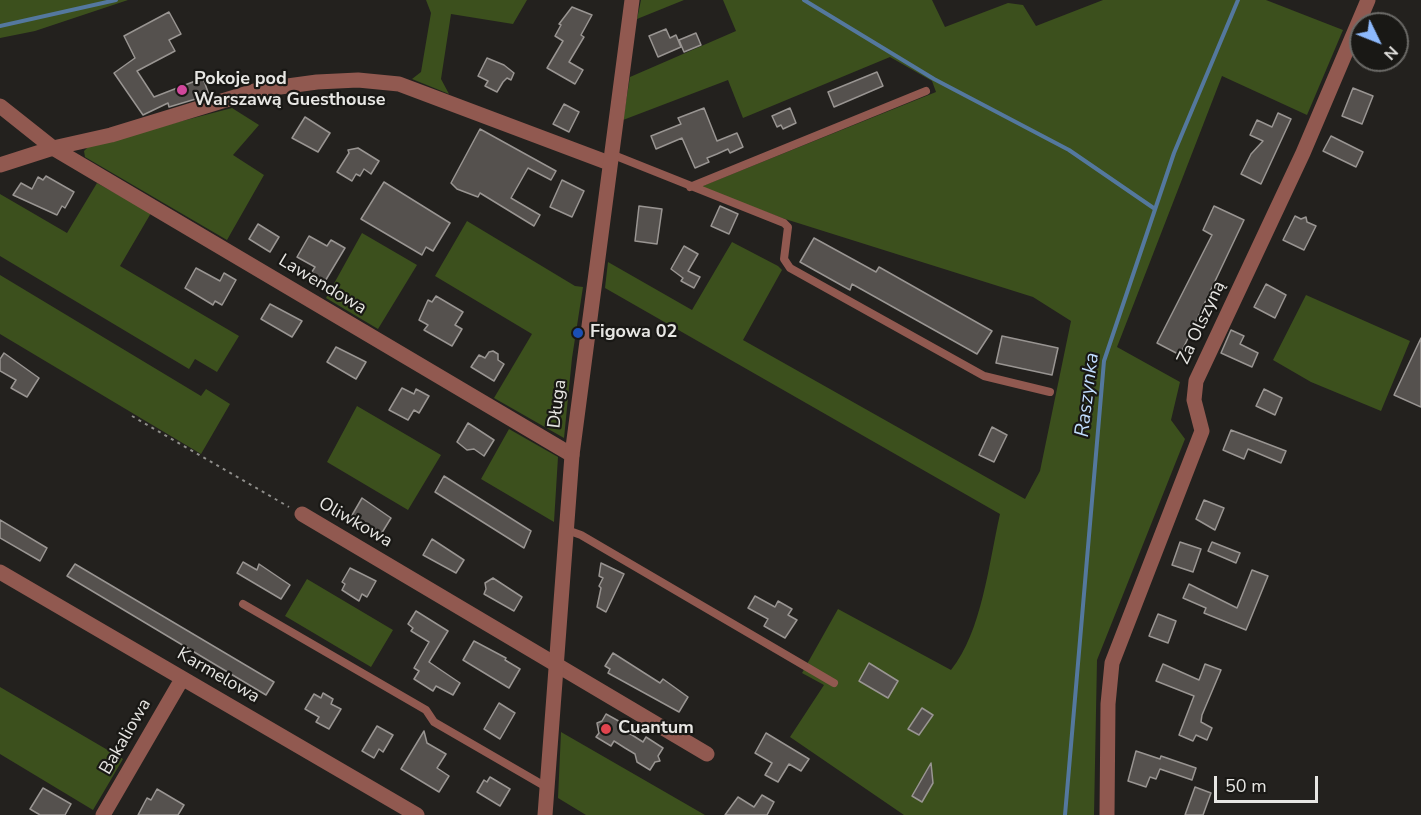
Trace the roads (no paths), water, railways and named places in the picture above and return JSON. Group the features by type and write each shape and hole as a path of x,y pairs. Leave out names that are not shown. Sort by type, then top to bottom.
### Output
{"street":[{"name":"Długa","path":"545,815 572,455 632,0"},
{"name":"Za Olszyną","path":"1107,815 1108,704 1112,663 1202,432 1194,400 1196,381 1303,153 1368,0"},
{"path":"0,165 53,148 111,135 258,90 317,82 358,80 399,84 610,158"},
{"name":"Lawendowa","path":"0,106 53,148 572,455"},
{"name":"Oliwkowa","path":"302,514 707,754"},
{"name":"Karmelowa","path":"0,572 417,815"},
{"name":"Bakaliowa","path":"103,815 182,679"}],"lane":[{"path":"690,187 927,91"},
{"path":"610,158 784,223 788,227 784,259 790,268 984,376 1050,392"},
{"path":"567,530 581,535 834,683"},
{"path":"243,604 426,710 434,722 548,788"}],"waterway":[{"path":"0,26 116,0"},
{"path":"804,0 934,79 1069,150 1155,209"},
{"name":"Raszynka","path":"1065,815 1104,361 1174,153 1238,0"}],"place":[{"name":"Pokoje pod Warszawą Guesthouse","path":"182,90"},
{"name":"Figowa 02","path":"578,333"},
{"name":"Cuantum","path":"606,729"}]}
